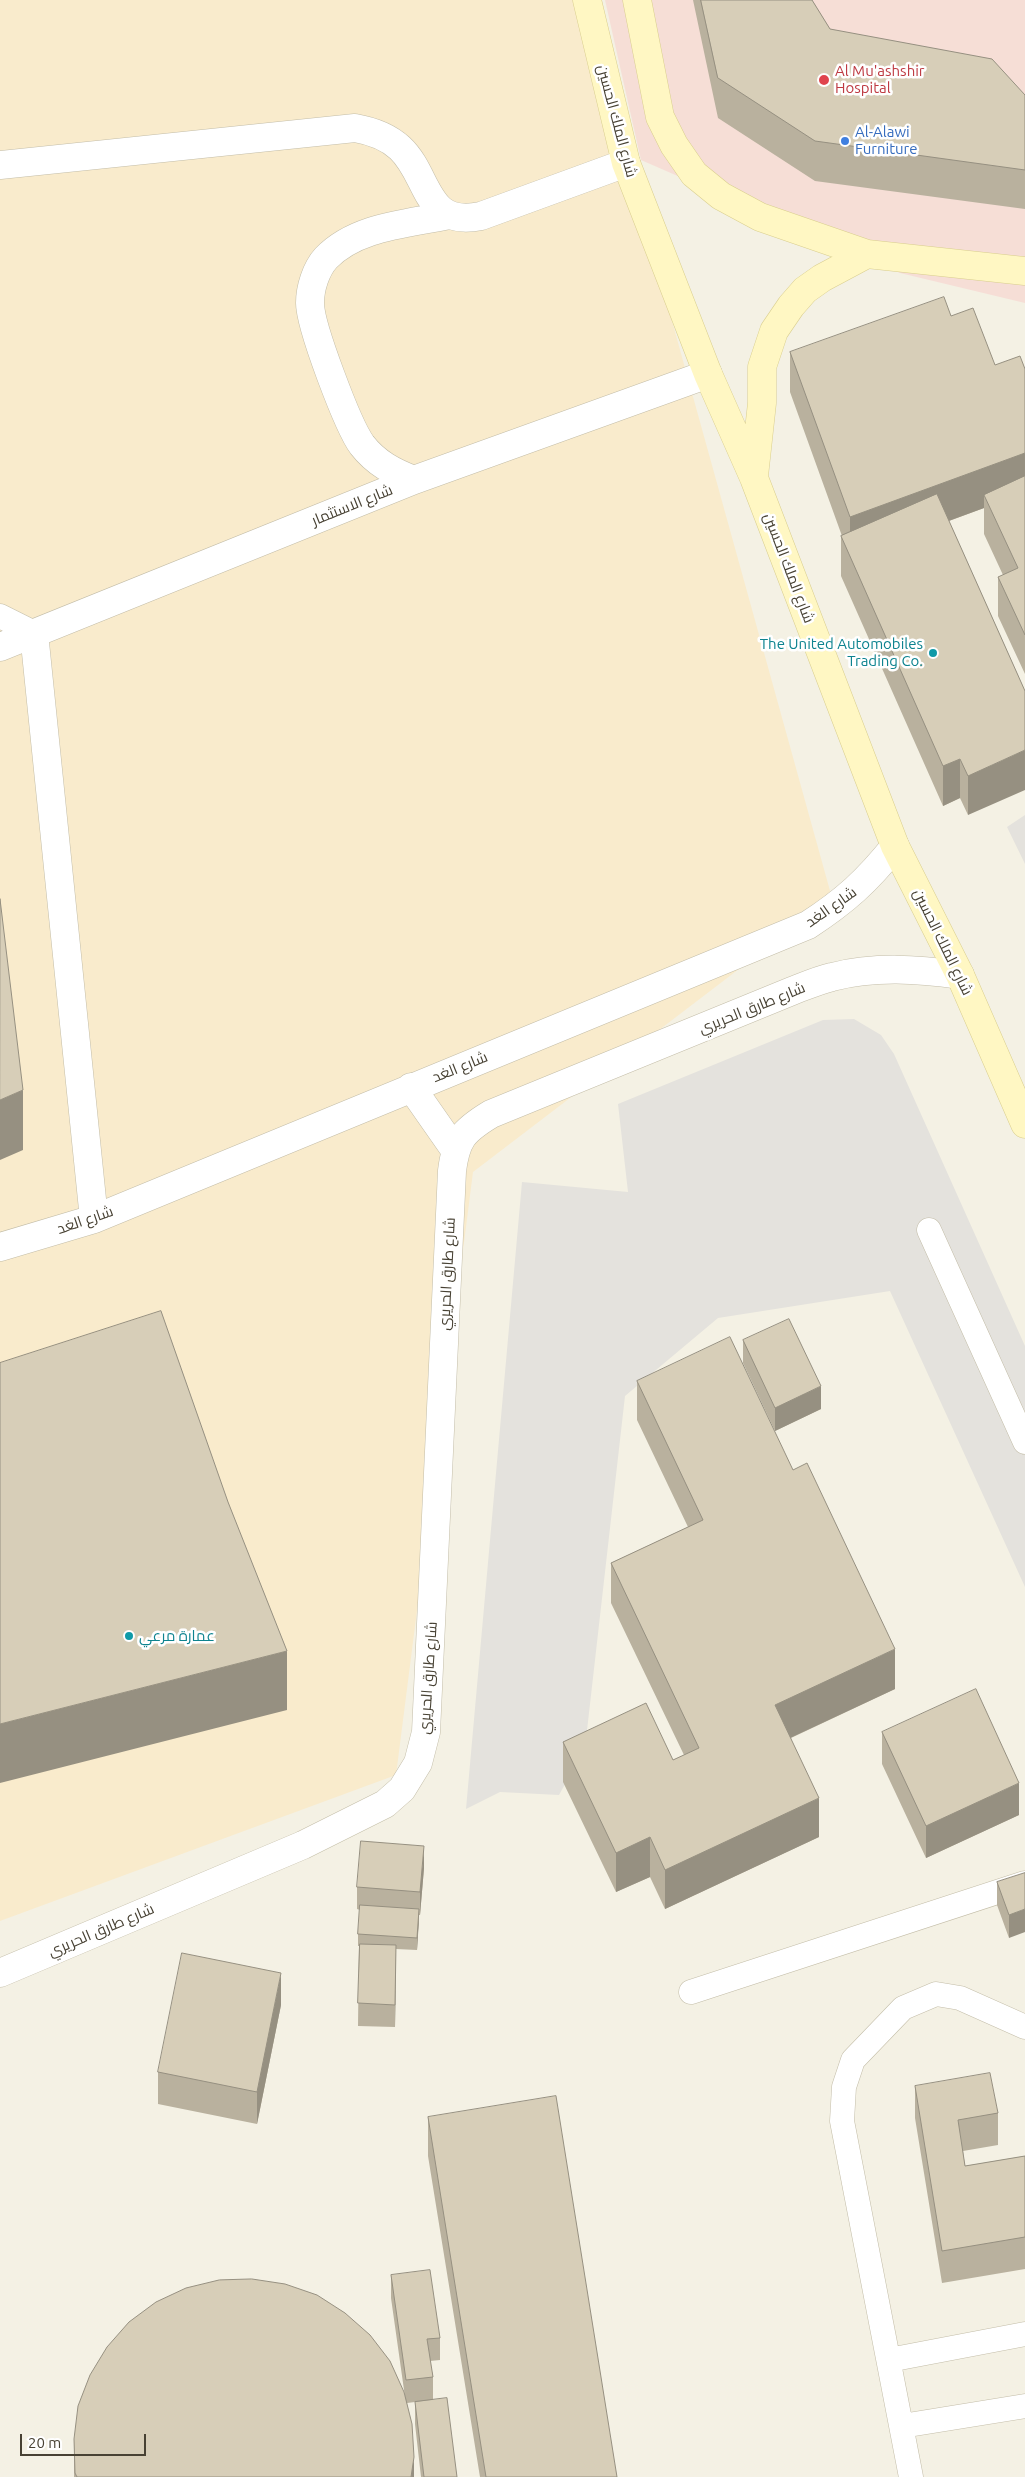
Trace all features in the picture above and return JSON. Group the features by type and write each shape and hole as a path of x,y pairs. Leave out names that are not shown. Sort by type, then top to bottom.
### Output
{"main road":[{"name":"شارع الملك الحسين","path":"587,0 626,163 708,374 754,478 895,846 960,975 1025,1124"},
{"path":"637,0 660,117 674,145 694,174 720,196 760,217 867,254 1025,271"},
{"path":"754,478 762,403 762,367 774,331 791,306 806,290 822,278 867,254"}],"street":[{"path":"0,164 355,128 381,135 402,149 434,204 449,215 466,220 626,163"},
{"path":"414,480 394,472 376,460 361,444 351,425 313,327 310,304 314,280 325,260 342,243 363,234 449,215"},
{"name":"شارع الاستثمار","path":"0,647 414,480 708,374"},
{"path":"34,633 94,1219"},
{"name":"شارع الغد","path":"0,1247 94,1219 808,925 841,904 870,877 895,846"},
{"name":"شارع طارق الحريري","path":"0,1973 303,1845 368,1813 385,1804 402,1789 418,1763 426,1732 455,1150 469,1127 490,1114 792,991 832,977 875,970 918,969 960,975"},
{"path":"411,1087 455,1150"}],"lane":[{"path":"0,616 34,633"},
{"path":"929,1230 1025,1442"},
{"path":"691,1992 1025,1884"},
{"path":"911,2477 842,2121 844,2087 853,2060 903,2008 936,1994 960,1998 1025,2027"},
{"path":"889,2360 1025,2334"},
{"path":"902,2426 1025,2406"}],"shaded area":[{"path":"0,0 583,0 832,898 473,1172 396,1775 0,1921"},
{"name":"Al Mu'ashshir Hospital","path":"605,0 1025,0 1025,303 900,273 641,160"},
{"path":"1025,815 1025,864 1007,827"},
{"path":"854,1019 881,1035 894,1054 1025,1346 1025,1587 890,1291 718,1318 625,1396 585,1748 559,1795 500,1792 466,1809 522,1182 628,1192 618,1104 823,1020"}],"building":[{"path":"701,0 812,0 830,29 992,59 1025,95 1025,170 815,141 718,78"},
{"path":"944,297 951,316 973,308 995,365 1020,356 1025,369 1025,453 850,517 790,352"},
{"path":"1025,476 1025,635 998,577 1018,568 984,495"},
{"name":"The United Automobiles Trading Co.","path":"937,494 1025,691 1025,750 968,776 960,759 943,766 841,536"},
{"path":"0,899 23,1090 0,1100"},
{"name":"عمارة مرعي","path":"161,1311 228,1502 287,1651 0,1724 0,1363"},
{"path":"789,1319 821,1386 775,1408 743,1340"},
{"path":"730,1337 793,1470 807,1463 895,1649 775,1705 819,1798 665,1870 650,1837 616,1853 563,1742 646,1703 673,1760 699,1748 611,1563 703,1520 637,1381"},
{"path":"976,1689 1019,1783 926,1826 882,1732"},
{"path":"361,1841 424,1846 420,1892 357,1887"},
{"path":"1025,1873 1025,1909 1009,1915 997,1882"},
{"path":"360,1905 419,1909 417,1938 358,1934"},
{"path":"360,1944 396,1945 395,2005 358,2003"},
{"path":"182,1953 281,1973 257,2092 158,2072"},
{"path":"990,2073 998,2113 958,2120 965,2166 1025,2156 1025,2237 942,2251 915,2086"},
{"path":"556,2096 617,2477 486,2477 428,2117"},
{"path":"430,2270 440,2338 427,2339 433,2377 406,2380 391,2275"},
{"path":"252,2279 285,2284 317,2295 345,2313 370,2335 390,2361 404,2392 412,2424 414,2457 411,2477 77,2477 75,2473 74,2439 78,2406 90,2375 107,2347 129,2322 156,2302 186,2288 219,2280"},
{"path":"447,2398 457,2477 424,2477 415,2402"}],"place":[{"name":"Al Mu'ashshir Hospital","path":"824,80"},
{"name":"Al-Alawi Furniture","path":"845,141"},
{"name":"The United Automobiles Trading Co.","path":"933,653"},
{"name":"عمارة مرعي","path":"129,1636"}]}
